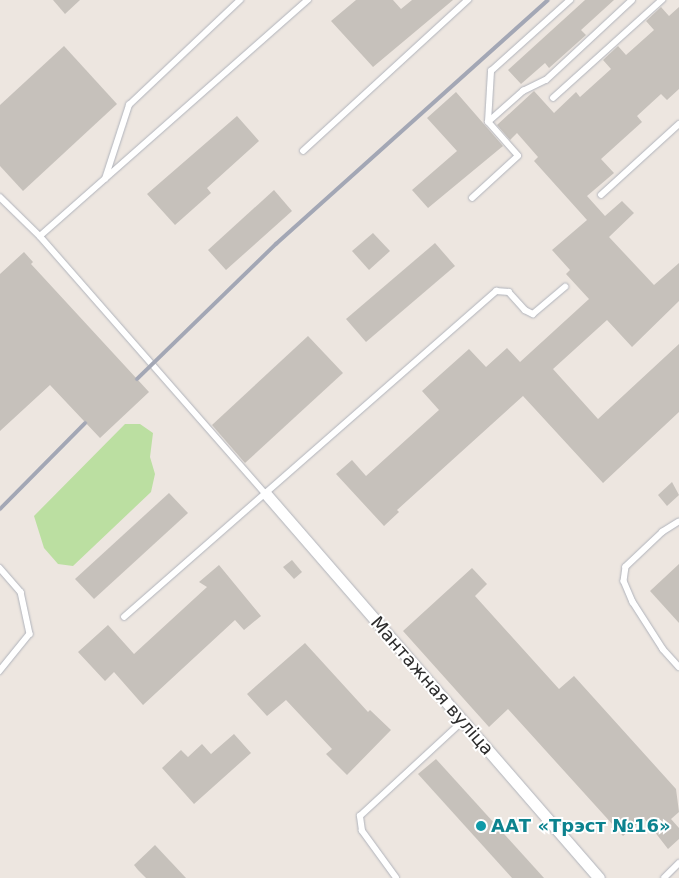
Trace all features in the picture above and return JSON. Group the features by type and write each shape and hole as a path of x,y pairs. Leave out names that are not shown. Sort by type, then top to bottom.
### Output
{"street":[{"name":"Мантажная вуліца","path":"266,494 599,878"}],"lane":[{"path":"104,181 129,105 240,0"},
{"path":"40,236 308,0"},
{"path":"303,151 468,0"},
{"path":"472,198 518,156 488,122 491,71 570,0"},
{"path":"488,122 523,91 546,80 632,0"},
{"path":"553,98 662,0"},
{"path":"601,195 679,124"},
{"path":"0,197 40,236 266,494"},
{"path":"124,617 496,291 509,292 525,310 533,314 564,287"},
{"path":"679,522 663,532 626,567 624,581 632,602 663,649 679,667"},
{"path":"0,568 21,592 30,634 0,671"},
{"path":"396,878 362,831 360,816 463,721"},
{"path":"664,878 679,863"}],"green space":[{"path":"125,424 140,424 153,433 150,457 155,474 151,492 73,566 58,564 44,548 34,516"}],"building":[{"path":"53,0 80,0 65,14"},
{"path":"356,0 393,0 401,9 412,0 453,0 373,67 331,21"},
{"path":"585,0 614,0 581,30 586,35 549,68 545,63 521,84 508,70"},
{"path":"661,7 669,16 679,7 679,89 667,100 661,94 637,116 642,122 601,159 614,173 587,196 605,216 622,201 634,213 609,237 654,285 679,263 679,301 632,347 607,320 553,369 598,419 679,344 679,412 603,483 523,396 397,510 399,512 384,526 336,474 352,460 366,476 439,410 422,391 469,349 486,367 507,348 520,362 589,299 566,274 570,270 552,250 587,220 534,161 538,157 517,133 510,140 497,125 534,91 554,113 576,92 580,97 611,69 603,60 618,46 626,55 654,30 646,21"},
{"path":"64,46 117,104 23,191 0,166 0,105"},
{"path":"456,92 503,146 428,208 412,190 457,151 427,118"},
{"path":"237,116 259,141 207,188 211,193 175,225 147,194"},
{"path":"274,190 292,211 226,270 208,250"},
{"path":"373,233 390,251 369,270 352,251"},
{"path":"435,243 455,266 366,342 346,319"},
{"path":"24,252 33,262 31,264 149,392 100,438 50,385 0,431 0,274"},
{"path":"308,336 343,373 245,463 212,425"},
{"path":"672,482 679,495 667,506 658,495"},
{"path":"169,493 188,513 94,599 75,579"},
{"path":"292,560 302,572 294,579 283,567"},
{"path":"679,564 679,623 650,591"},
{"path":"219,565 261,616 244,630 235,620 143,705 114,672 105,681 78,652 108,625 134,654 207,587 199,582"},
{"path":"472,568 487,584 475,596 559,689 574,676 676,789 679,812 671,819 679,828 679,839 668,849 644,818 623,836 508,709 489,727 403,631"},
{"path":"305,643 368,712 370,710 391,730 347,775 326,754 332,749 286,700 267,716 247,694"},
{"path":"234,734 251,753 194,804 162,768 181,750 188,757 202,744 211,754"},
{"name":"ААТ «Трэст №16»","path":"436,759 544,878 512,878 418,774"},
{"path":"155,845 186,878 146,878 138,870 134,865"}],"railway":[{"path":"137,379 276,244 548,0"},
{"path":"0,509 85,423"}],"place":[{"name":"ААТ «Трэст №16»","path":"481,826"}]}
